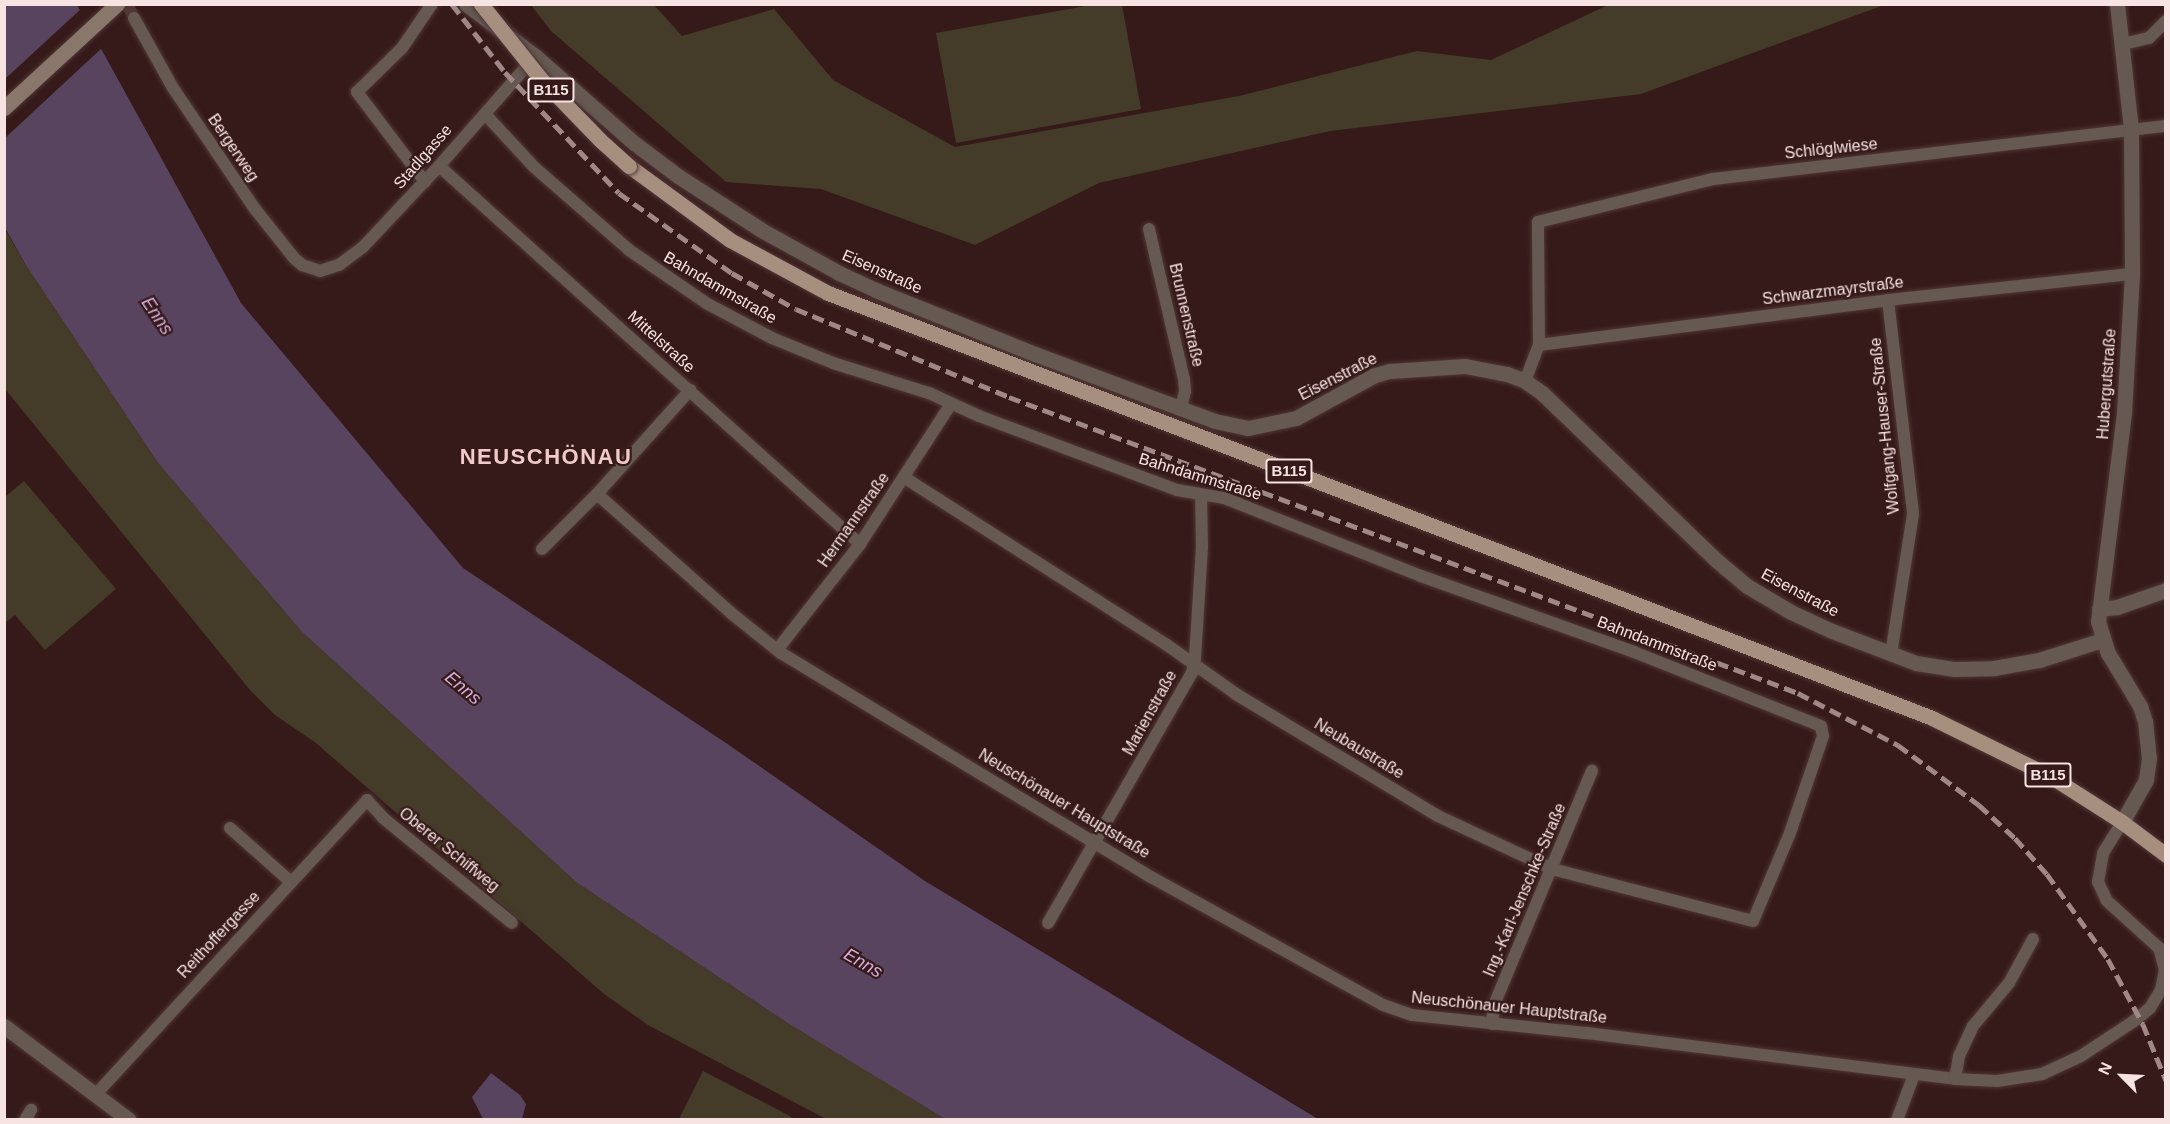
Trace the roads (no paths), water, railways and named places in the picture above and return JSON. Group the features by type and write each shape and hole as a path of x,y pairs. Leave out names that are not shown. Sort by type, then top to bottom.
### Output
{"main road":[{"path":"4,108 117,4"},
{"name":"B115","path":"481,4 540,78 600,140 629,166 730,240 828,293 1932,718 2050,776 2122,822 2166,855"}],"street":[{"path":"425,182 357,92 402,48 432,4"},
{"name":"Eisenstraße","path":"466,4 535,57 634,143 678,176 763,231 815,260 917,307 1181,409 1215,421 1248,428 1296,418 1375,375 1390,371 1466,366 1488,369 1525,381 1542,393 1716,560 1748,586 1791,612 1892,655 1938,667 1975,669 2038,660 2102,640"},
{"name":"Hubergutstraße","path":"2102,640 2099,609 2124,413 2132,274 2131,129 2118,4"},
{"name":"Bergerweg","path":"134,18 173,88 261,217 302,265 311,269 328,270"},
{"path":"2123,44 2149,38 2166,21"},
{"name":"Stadlgasse","path":"328,270 363,247 440,166 535,57"},
{"name":"Bahndammstraße","path":"485,114 534,166 629,250 676,285 738,322 807,353 929,393 951,404 1177,490 1201,496 1224,498 1421,576 1634,652 1814,722 1823,730 1824,736 1790,833"},
{"name":"Schlöglwiese","path":"1539,345 1538,222 1713,179 2166,126"},
{"name":"Mittelstraße","path":"440,166 860,544"},
{"name":"Brunnenstraße","path":"1149,229 1184,379 1185,391 1181,409"},
{"name":"Schwarzmayrstraße","path":"1539,345 1888,300 2132,274"},
{"name":"Wolfgang-Hauser-Straße","path":"1888,300 1913,514 1892,655"},
{"path":"1525,381 1539,345"},
{"path":"542,549 597,494 690,390"},
{"name":"Hermannstraße","path":"777,650 860,544 951,404"},
{"name":"Neubaustraße","path":"905,478 1167,645 1236,694 1438,816 1552,868 1753,921 1790,833"},
{"name":"Neuschönauer Hauptstraße","path":"597,494 731,613 777,650 1201,905 1398,1012 1914,1075 1955,1079 2018,1079 2061,1067 2134,1021 2157,1000 2165,970 2159,948 2107,901 2098,882 2103,853 2122,822"},
{"name":"Marienstraße","path":"1048,923 1176,704 1193,665 1202,547 1201,496"},
{"path":"2099,609 2117,607 2166,590"},
{"path":"2102,640 2114,666 2140,706 2148,737 2149,770 2146,780 2122,822"},
{"name":"Ing.-Karl-Jenschke-Straße","path":"1492,1024 1494,1005 1592,771"},
{"name":"Reithoffergasse","path":"96,1094 367,800"},
{"name":"Oberer Schiffweg","path":"367,800 383,818 512,923"},
{"path":"230,828 291,882"},
{"path":"1955,1079 1959,1056 1973,1026 2010,983 2033,939"},
{"path":"4,1026 129,1119"},
{"path":"1897,1119 1914,1075"}],"water":[{"name":"Enns","path":"4,5 77,5 241,303 463,568 726,743 925,881 1318,1119 945,1119 789,1024 576,882 301,631 158,463 27,267 5,228"},
{"path":"491,1073 520,1095 526,1104 522,1119 483,1119 472,1097"}],"tunnel":[{"path":"127,4 134,18"}],"railway":[{"path":"452,4 505,72 619,193 732,273 796,309 1009,397 1798,693 1898,745 1979,805 2015,838 2047,874 2108,959 2143,1024 2166,1080"}],"district":[{"name":"NEUSCHÖNAU","path":"546,457"}]}
